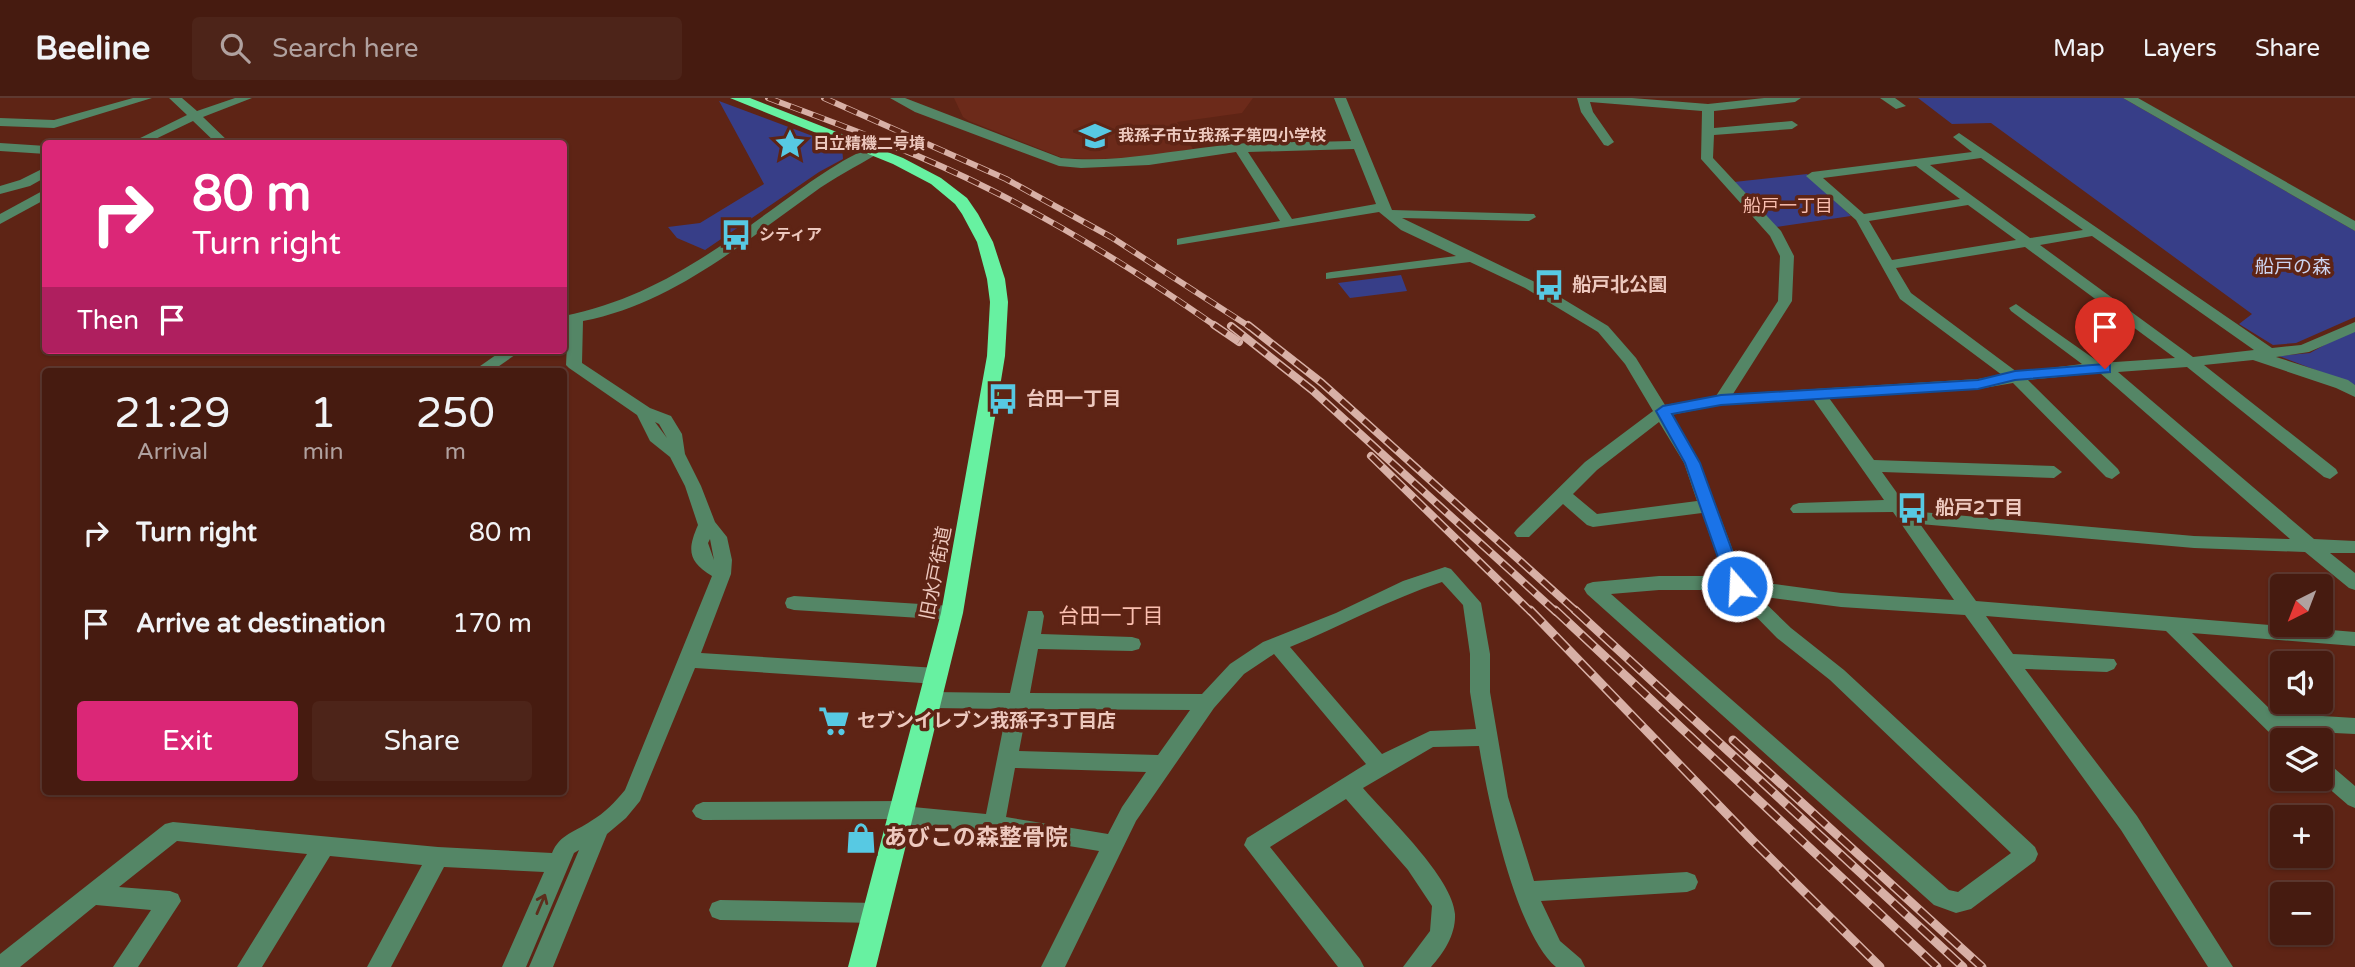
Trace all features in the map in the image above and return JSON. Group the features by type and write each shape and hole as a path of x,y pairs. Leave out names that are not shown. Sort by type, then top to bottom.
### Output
{"highway":[{"name":"旧水戸街道","path":"737,98 917,170 950,192 961,201 978,227 996,279 999,302 996,356 984,439 952,613 862,967"}],"street":[{"path":"0,122 54,124 146,98"},
{"path":"175,98 221,140"},
{"path":"143,140 195,116 246,98"},
{"path":"897,98 919,109 1059,162 1129,163 1239,148 1357,145"},
{"path":"1340,98 1386,211 1406,227 1530,285 1603,329 1631,361 1692,463 1736,585 1784,633 1837,675 2027,854 1963,902 1956,903 1941,898 1593,589 1659,583 1736,585 1841,600 2355,639"},
{"path":"1583,98 1587,112 1608,142"},
{"path":"1590,98 1708,108 1795,98"},
{"path":"1886,98 1900,106"},
{"path":"2129,98 2355,227"},
{"path":"1708,108 1707,159 1776,234 1787,256 1785,301 1721,400"},
{"path":"1707,131 1791,125"},
{"path":"1959,137 2260,354 2342,384 2355,392"},
{"path":"0,147 42,150"},
{"path":"1239,148 1289,224"},
{"path":"514,967 566,846 599,828 619,812 633,795 722,573 703,562 699,543 707,525 693,486 677,454 657,442 647,428 644,412 568,370 570,319 632,304 671,284 751,233 819,183 873,151"},
{"path":"1983,154 1812,176 1861,218 1905,296 2014,376 2112,473"},
{"path":"1918,162 2190,362 2330,473"},
{"path":"0,190 25,183 42,173"},
{"path":"0,220 42,195"},
{"path":"1861,218 1971,201"},
{"path":"1182,242 1386,211 1529,216"},
{"path":"1887,265 2094,232"},
{"path":"1331,276 1471,258"},
{"path":"2016,308 2101,369 2355,583"},
{"path":"1523,533 1591,466 1663,411 1721,400 1978,384 2014,376 2190,362 2304,349 2355,327"},
{"path":"486,368 508,354"},
{"path":"1817,393 2008,661 2129,822 2221,967"},
{"path":"1869,467 2054,472"},
{"path":"1562,495 1593,521 1708,506"},
{"path":"1799,509 1903,512 2194,542 2355,547"},
{"path":"1053,967 1129,814 1207,702 1237,669 1278,644 1343,618 1409,586 1445,574 1472,603 1480,654 1480,692 1498,797 1526,892 1552,949 1573,967"},
{"path":"794,603 952,613"},
{"path":"994,825 1035,616"},
{"path":"2173,626 2277,728"},
{"path":"1030,642 1132,644"},
{"path":"1278,644 1380,766"},
{"path":"689,660 937,676"},
{"path":"2008,661 2107,664"},
{"path":"932,699 1207,702"},
{"path":"2269,721 2355,726"},
{"path":"1352,967 1255,845 1380,766 1430,739 1487,737"},
{"path":"1007,759 1162,764"},
{"path":"2333,780 2355,799"},
{"path":"1348,786 1426,878 1443,906 1443,930 1434,950 1415,967"},
{"path":"703,811 903,812 1114,844"},
{"path":"541,967 599,828"},
{"path":"2,967 173,831 438,857 559,863"},
{"path":"249,967 324,846"},
{"path":"379,967 438,857"},
{"path":"1526,892 1687,881"},
{"path":"93,895 170,901 125,967"},
{"path":"720,910 876,913"}],"shaded area":[{"name":"我孫子市立我孫子第四小学校","path":"954,98 1253,98 1242,113 1177,122 1193,149 1142,157 1097,159 1063,158 969,121 963,117"}],"green space":[{"name":"船戸の森","path":"1918,98 2123,98 2355,231 2355,317 2296,343 2273,345 2239,324 2252,314 1991,123 1952,124"},
{"path":"719,101 842,147 843,159 819,172 705,250 677,238 668,227 700,223 764,184"},
{"path":"1807,174 1851,216 1776,227 1734,182"},
{"path":"1401,275 1407,291 1350,298 1338,283"},
{"name":"船戸の森","path":"2355,328 2355,385 2279,356 2310,353"}],"railway":[{"path":"768,98 908,152 989,189 1106,254 1217,327"},
{"path":"824,98 1006,179 1111,237 1250,327"},
{"path":"1214,325 1239,342"},
{"path":"1248,325 1322,383 1577,612"},
{"path":"1231,326 1312,390 1556,612"},
{"path":"1371,456 1531,612"},
{"path":"1530,610 1752,840 1880,967"},
{"path":"1555,610 1937,967"},
{"path":"1575,610 1963,967"},
{"path":"1733,740 1982,967"}],"place":[{"name":"我孫子市立我孫子第四小学校","path":"1095,136"},
{"name":"日立精機二号墳","path":"790,144"},
{"name":"シティア","path":"736,235"},
{"name":"船戸北公園","path":"1549,285"},
{"name":"台田一丁目","path":"1003,399"},
{"name":"船戸2丁目","path":"1912,508"},
{"name":"セブンイレブン我孫子3丁目店","path":"834,721"},
{"name":"あびこの森整骨院","path":"861,838"}],"district":[{"name":"船戸一丁目","path":"1788,206"},
{"name":"台田一丁目","path":"1111,616"}],"route":[{"path":"1737,586 1692,463 1663,411 1721,400 1978,384 2054,371 2105,369"}]}
